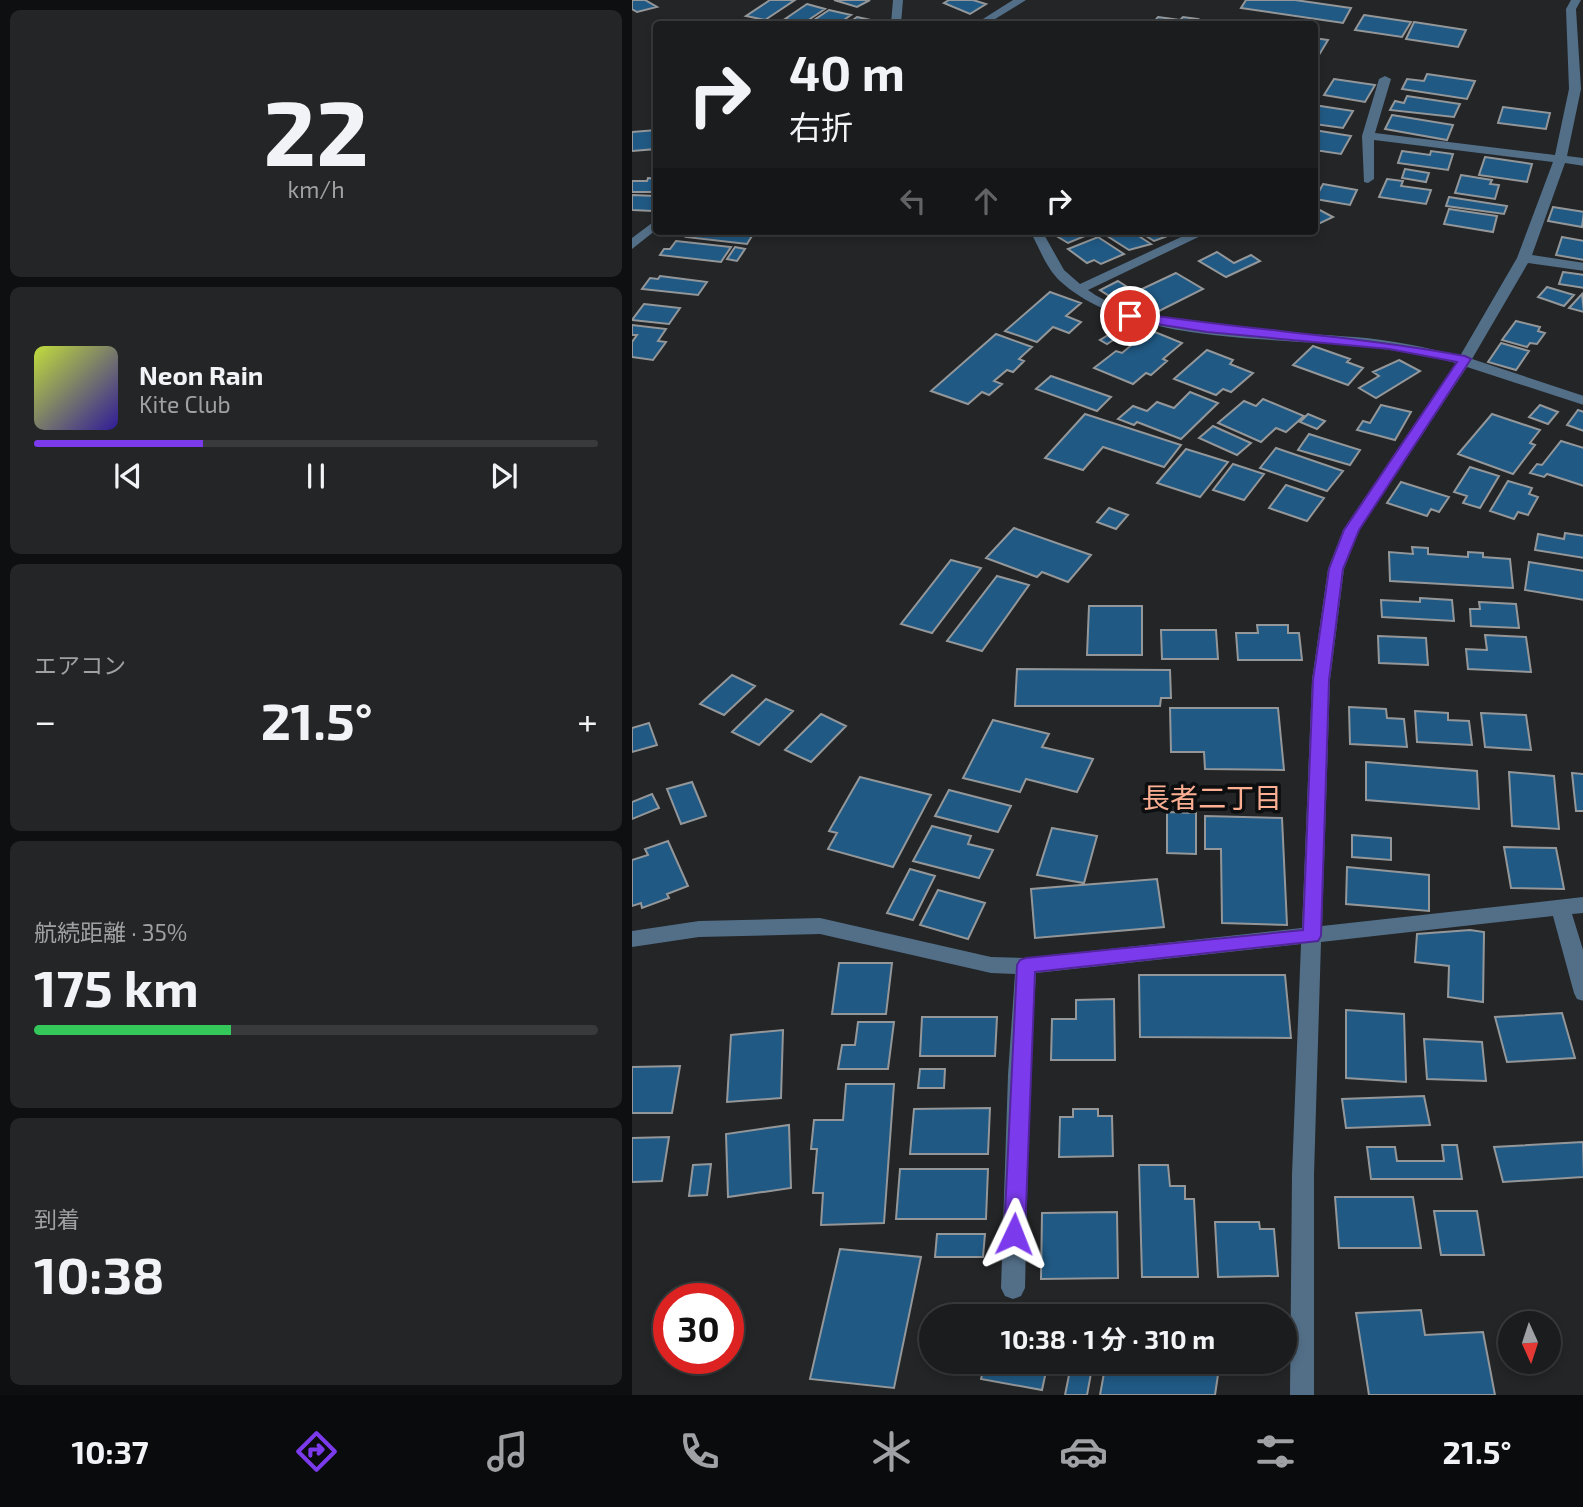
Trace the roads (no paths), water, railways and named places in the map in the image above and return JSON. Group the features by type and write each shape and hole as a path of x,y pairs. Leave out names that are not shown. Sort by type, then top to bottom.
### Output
{"street":[{"path":"896,21 898,0"},
{"path":"985,21 1021,0"},
{"path":"1302,1395 1303,1175 1321,680 1336,569 1351,530 1465,359 1524,258 1560,159 1575,89 1571,9 1576,0"},
{"path":"1368,179 1368,136 1385,79"},
{"path":"1368,136 1583,162"},
{"path":"632,245 653,227"},
{"path":"1038,235 1063,276 1104,307 1130,316 1207,328 1389,345 1465,359 1583,401"},
{"path":"1079,289 1196,235"},
{"path":"1524,258 1583,267"},
{"path":"632,939 699,929 820,926 991,965 1026,965 1583,905"},
{"path":"1561,908 1583,993"},
{"path":"1012,1288 1019,1075 1026,965"}],"district":[{"name":"長者二丁目","path":"1212,798"}]}
